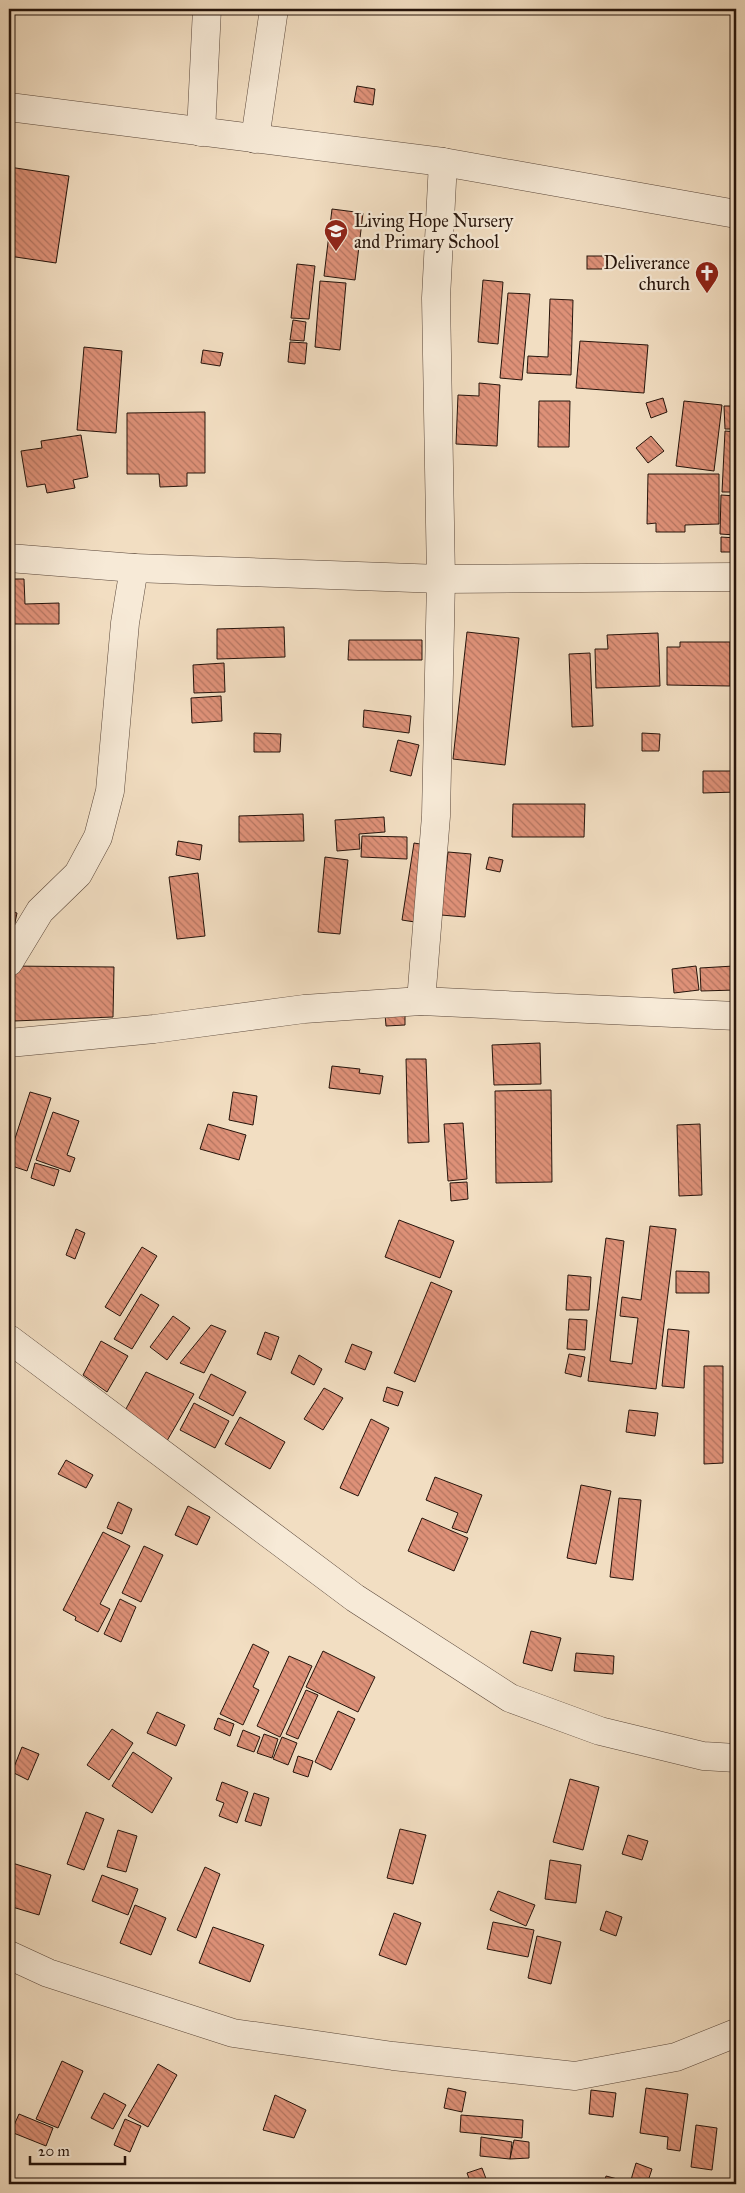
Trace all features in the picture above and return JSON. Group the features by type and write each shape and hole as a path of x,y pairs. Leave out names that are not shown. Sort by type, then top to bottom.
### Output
{"street":[{"path":"201,132 207,9"},
{"path":"255,139 274,9"},
{"path":"9,107 443,162 736,214"},
{"path":"421,1001 436,816 441,578 436,298 443,162"},
{"path":"9,558 134,568 441,578 736,577"},
{"path":"9,962 40,911 78,874 98,837 110,791 125,623 134,568"},
{"path":"9,1043 154,1029 304,1009 421,1001 736,1016"},
{"path":"9,1339 355,1598 510,1698 600,1731 703,1756 736,1758"},
{"path":"9,1956 48,1973 234,2033 450,2063 575,2076 676,2057 736,2033"}],"building":[{"path":"357,86 375,89 373,105 354,102"},
{"path":"9,167 69,176 56,263 9,256"},
{"path":"332,209 363,213 355,280 324,276"},
{"path":"587,256 605,256 605,269 587,269"},
{"path":"297,264 315,266 309,319 291,318"},
{"path":"483,280 503,282 498,344 478,342"},
{"path":"320,281 346,283 340,350 315,347"},
{"path":"508,293 530,294 522,380 500,378"},
{"path":"550,299 573,300 571,375 527,373 528,356 548,357"},
{"path":"293,320 306,322 304,341 290,340"},
{"path":"580,341 648,345 644,393 576,388"},
{"path":"290,342 307,343 305,364 288,362"},
{"path":"84,347 122,351 116,433 77,430"},
{"path":"203,350 223,353 220,366 201,363"},
{"path":"479,383 500,385 497,446 456,444 458,395 479,396"},
{"path":"663,398 667,412 651,418 646,403"},
{"path":"539,401 570,401 569,447 538,447"},
{"path":"684,401 722,405 714,471 676,466"},
{"path":"724,406 736,406 736,429 725,429"},
{"path":"205,412 205,473 187,473 187,486 160,487 159,474 127,474 127,413"},
{"path":"725,431 736,432 736,492 722,492"},
{"path":"81,435 88,477 73,480 75,488 47,493 45,484 27,487 21,451 42,448 41,441"},
{"path":"651,436 664,451 648,463 636,448"},
{"path":"648,474 719,474 719,524 685,525 685,532 656,532 656,523 647,524"},
{"path":"721,495 736,496 736,535 720,534"},
{"path":"12,501 14,519 9,519 9,502"},
{"path":"721,537 736,538 736,552 721,552"},
{"path":"9,579 24,579 25,604 59,603 59,624 9,624"},
{"path":"284,627 285,657 217,659 217,629"},
{"path":"467,632 519,638 505,765 453,759"},
{"path":"658,633 660,686 596,688 595,649 608,649 607,635"},
{"path":"349,640 422,640 422,660 348,660"},
{"path":"680,642 730,642 730,686 667,685 667,647 680,647"},
{"path":"590,653 593,726 572,727 569,654"},
{"path":"224,663 225,692 194,693 193,665"},
{"path":"221,696 222,721 192,723 191,698"},
{"path":"364,710 411,716 409,733 363,727"},
{"path":"254,733 281,734 280,752 254,752"},
{"path":"642,733 660,734 659,751 642,751"},
{"path":"398,740 419,745 411,776 390,771"},
{"path":"703,771 735,771 736,792 703,793"},
{"path":"513,804 585,804 584,837 512,837"},
{"path":"303,814 304,841 239,842 239,816"},
{"path":"384,817 385,832 359,834 360,849 337,851 335,820"},
{"path":"362,836 407,837 407,859 361,857"},
{"path":"178,841 202,845 200,860 176,855"},
{"path":"414,843 432,846 421,923 402,920"},
{"path":"448,852 471,854 465,917 441,915"},
{"path":"325,857 348,860 340,934 318,932"},
{"path":"489,857 503,860 500,872 486,869"},
{"path":"198,873 205,936 177,939 169,877"},
{"path":"9,911 17,913 13,932 9,931"},
{"path":"734,957 736,957 736,990 701,991 700,968 734,966"},
{"path":"9,966 114,967 113,1017 14,1021 9,986"},
{"path":"696,966 699,990 674,993 672,969"},
{"path":"405,1013 405,1025 386,1026 385,1014"},
{"path":"540,1043 541,1084 494,1085 492,1045"},
{"path":"406,1059 426,1059 429,1142 408,1143"},
{"path":"332,1066 360,1069 359,1073 383,1076 380,1094 329,1088"},
{"path":"551,1090 552,1182 496,1183 495,1091"},
{"path":"30,1092 51,1098 27,1171 9,1165 9,1157"},
{"path":"233,1092 257,1096 253,1125 229,1120"},
{"path":"53,1112 79,1121 67,1155 75,1158 70,1172 36,1160"},
{"path":"463,1123 467,1179 448,1181 444,1124"},
{"path":"208,1124 246,1135 239,1160 200,1149"},
{"path":"700,1124 702,1195 679,1196 677,1125"},
{"path":"35,1163 59,1170 54,1186 31,1178"},
{"path":"467,1182 468,1199 451,1201 450,1183"},
{"path":"399,1220 454,1241 440,1278 385,1257"},
{"path":"650,1226 676,1229 656,1389 588,1381 606,1238 624,1241 610,1361 632,1364 638,1318 620,1316 622,1297 641,1300"},
{"path":"76,1229 85,1233 75,1259 66,1255"},
{"path":"142,1247 157,1256 120,1316 105,1307"},
{"path":"676,1271 709,1272 709,1293 676,1293"},
{"path":"568,1275 591,1277 589,1310 566,1310"},
{"path":"431,1282 452,1291 415,1382 394,1373"},
{"path":"141,1294 159,1305 132,1349 114,1339"},
{"path":"173,1316 190,1328 167,1360 150,1347"},
{"path":"569,1319 587,1320 585,1350 567,1349"},
{"path":"211,1325 226,1331 204,1373 180,1363"},
{"path":"668,1329 689,1331 684,1388 662,1386"},
{"path":"265,1332 279,1337 271,1360 257,1354"},
{"path":"101,1341 128,1356 107,1392 83,1375"},
{"path":"352,1344 372,1352 365,1370 345,1362"},
{"path":"569,1354 585,1357 581,1377 565,1373"},
{"path":"299,1355 322,1369 314,1385 291,1373"},
{"path":"704,1366 723,1366 723,1463 704,1464"},
{"path":"146,1372 194,1394 164,1446 121,1418"},
{"path":"211,1374 246,1392 233,1416 199,1398"},
{"path":"387,1387 403,1392 398,1406 383,1401"},
{"path":"324,1388 343,1398 323,1430 304,1419"},
{"path":"194,1403 229,1421 215,1448 180,1430"},
{"path":"629,1410 658,1413 655,1436 626,1432"},
{"path":"240,1417 285,1442 270,1469 225,1444"},
{"path":"371,1419 389,1428 358,1496 340,1488"},
{"path":"66,1460 93,1475 86,1488 58,1474"},
{"path":"435,1477 482,1495 467,1533 452,1528 458,1513 426,1500"},
{"path":"581,1485 611,1491 596,1564 567,1558"},
{"path":"619,1498 641,1500 633,1580 610,1577"},
{"path":"118,1502 132,1509 122,1534 107,1528"},
{"path":"188,1506 210,1517 197,1545 175,1535"},
{"path":"422,1518 468,1538 454,1571 408,1551"},
{"path":"103,1532 130,1546 100,1604 110,1609 98,1632 75,1620 76,1617 63,1610"},
{"path":"144,1546 163,1555 141,1602 122,1593"},
{"path":"120,1599 136,1607 121,1642 104,1634"},
{"path":"531,1631 561,1638 552,1671 523,1663"},
{"path":"253,1644 269,1652 253,1687 259,1690 243,1725 220,1714"},
{"path":"323,1651 375,1677 358,1712 306,1687"},
{"path":"576,1653 614,1656 613,1674 574,1671"},
{"path":"289,1656 312,1666 280,1737 257,1726"},
{"path":"306,1690 318,1695 298,1739 286,1734"},
{"path":"338,1711 355,1719 331,1770 315,1762"},
{"path":"157,1712 185,1725 176,1746 147,1733"},
{"path":"218,1718 234,1724 230,1736 214,1729"},
{"path":"112,1729 133,1743 109,1780 87,1765"},
{"path":"243,1730 260,1737 254,1752 237,1746"},
{"path":"264,1734 278,1739 272,1758 257,1753"},
{"path":"282,1737 297,1743 288,1765 273,1759"},
{"path":"22,1747 39,1754 28,1780 12,1772"},
{"path":"133,1752 172,1778 152,1813 112,1786"},
{"path":"298,1756 313,1761 308,1777 293,1772"},
{"path":"570,1779 599,1787 583,1850 553,1842"},
{"path":"222,1782 248,1792 237,1823 219,1816 224,1803 216,1800"},
{"path":"254,1793 269,1798 261,1826 245,1821"},
{"path":"86,1812 104,1819 84,1870 67,1864"},
{"path":"400,1829 426,1835 413,1884 387,1878"},
{"path":"118,1830 137,1836 126,1872 107,1867"},
{"path":"628,1835 648,1841 642,1860 622,1854"},
{"path":"550,1860 581,1865 576,1903 545,1899"},
{"path":"9,1862 51,1875 39,1915 9,1906"},
{"path":"205,1867 220,1874 196,1938 177,1930"},
{"path":"102,1875 138,1889 128,1915 92,1901"},
{"path":"498,1891 535,1905 526,1926 490,1910"},
{"path":"135,1905 166,1918 151,1955 120,1943"},
{"path":"606,1911 622,1917 616,1936 600,1930"},
{"path":"394,1913 421,1923 406,1965 379,1955"},
{"path":"493,1922 534,1930 528,1957 487,1949"},
{"path":"213,1927 264,1945 250,1982 199,1963"},
{"path":"537,1936 561,1942 551,1984 528,1978"},
{"path":"62,2061 83,2071 58,2128 36,2119"},
{"path":"158,2064 177,2075 148,2127 128,2116"},
{"path":"448,2088 466,2092 462,2112 444,2108"},
{"path":"646,2088 688,2094 680,2151 667,2149 668,2137 640,2133"},
{"path":"591,2090 616,2093 613,2117 589,2114"},
{"path":"104,2093 126,2105 113,2129 91,2118"},
{"path":"275,2095 306,2110 294,2138 263,2130"},
{"path":"19,2114 53,2128 46,2146 11,2132"},
{"path":"461,2115 523,2120 522,2138 460,2132"},
{"path":"125,2119 141,2126 130,2152 114,2145"},
{"path":"696,2125 717,2128 712,2170 691,2167"},
{"path":"481,2137 512,2142 510,2159 480,2156"},
{"path":"514,2140 529,2142 529,2158 510,2159"},
{"path":"636,2163 652,2169 647,2184 630,2183"},
{"path":"482,2168 488,2184 471,2184 467,2173"},
{"path":"606,2176 625,2181 624,2184 604,2184"}],"place":[{"name":"Living Hope Nursery and Primary School","path":"336,252"},
{"name":"Deliverance church","path":"707,294"}]}
